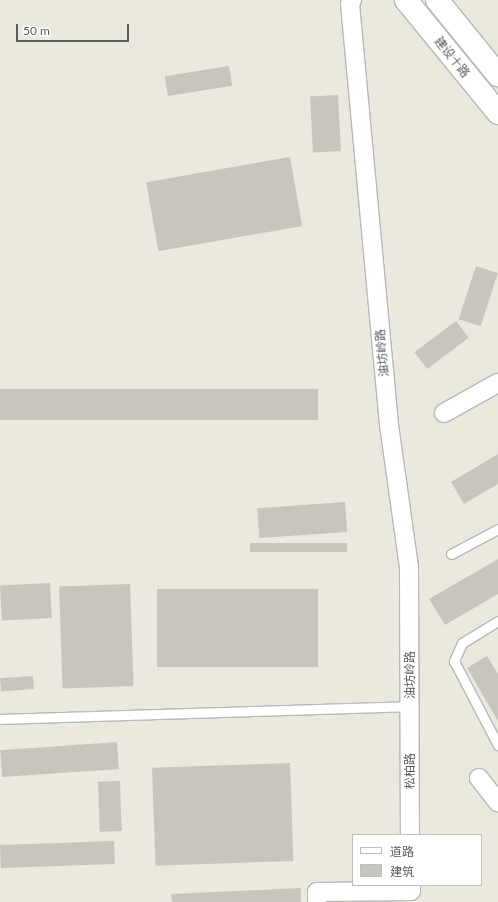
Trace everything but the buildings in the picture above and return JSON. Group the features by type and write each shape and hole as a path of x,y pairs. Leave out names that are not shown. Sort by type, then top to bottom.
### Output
{"main road":[{"name":"建设十路","path":"406,0 498,113"},
{"name":"建设十路","path":"437,0 498,75"}],"street":[{"name":"油坊岭路","path":"352,0 350,4 389,425 409,568 410,706"},
{"path":"444,413 498,383"},
{"name":"松柏路","path":"410,706 410,834"},
{"path":"479,778 498,802"},
{"path":"317,902 317,892 411,891 411,886"}],"lane":[{"path":"451,554 498,529"},
{"path":"498,621 462,643 454,661 498,745"},
{"path":"0,720 410,706"}]}
